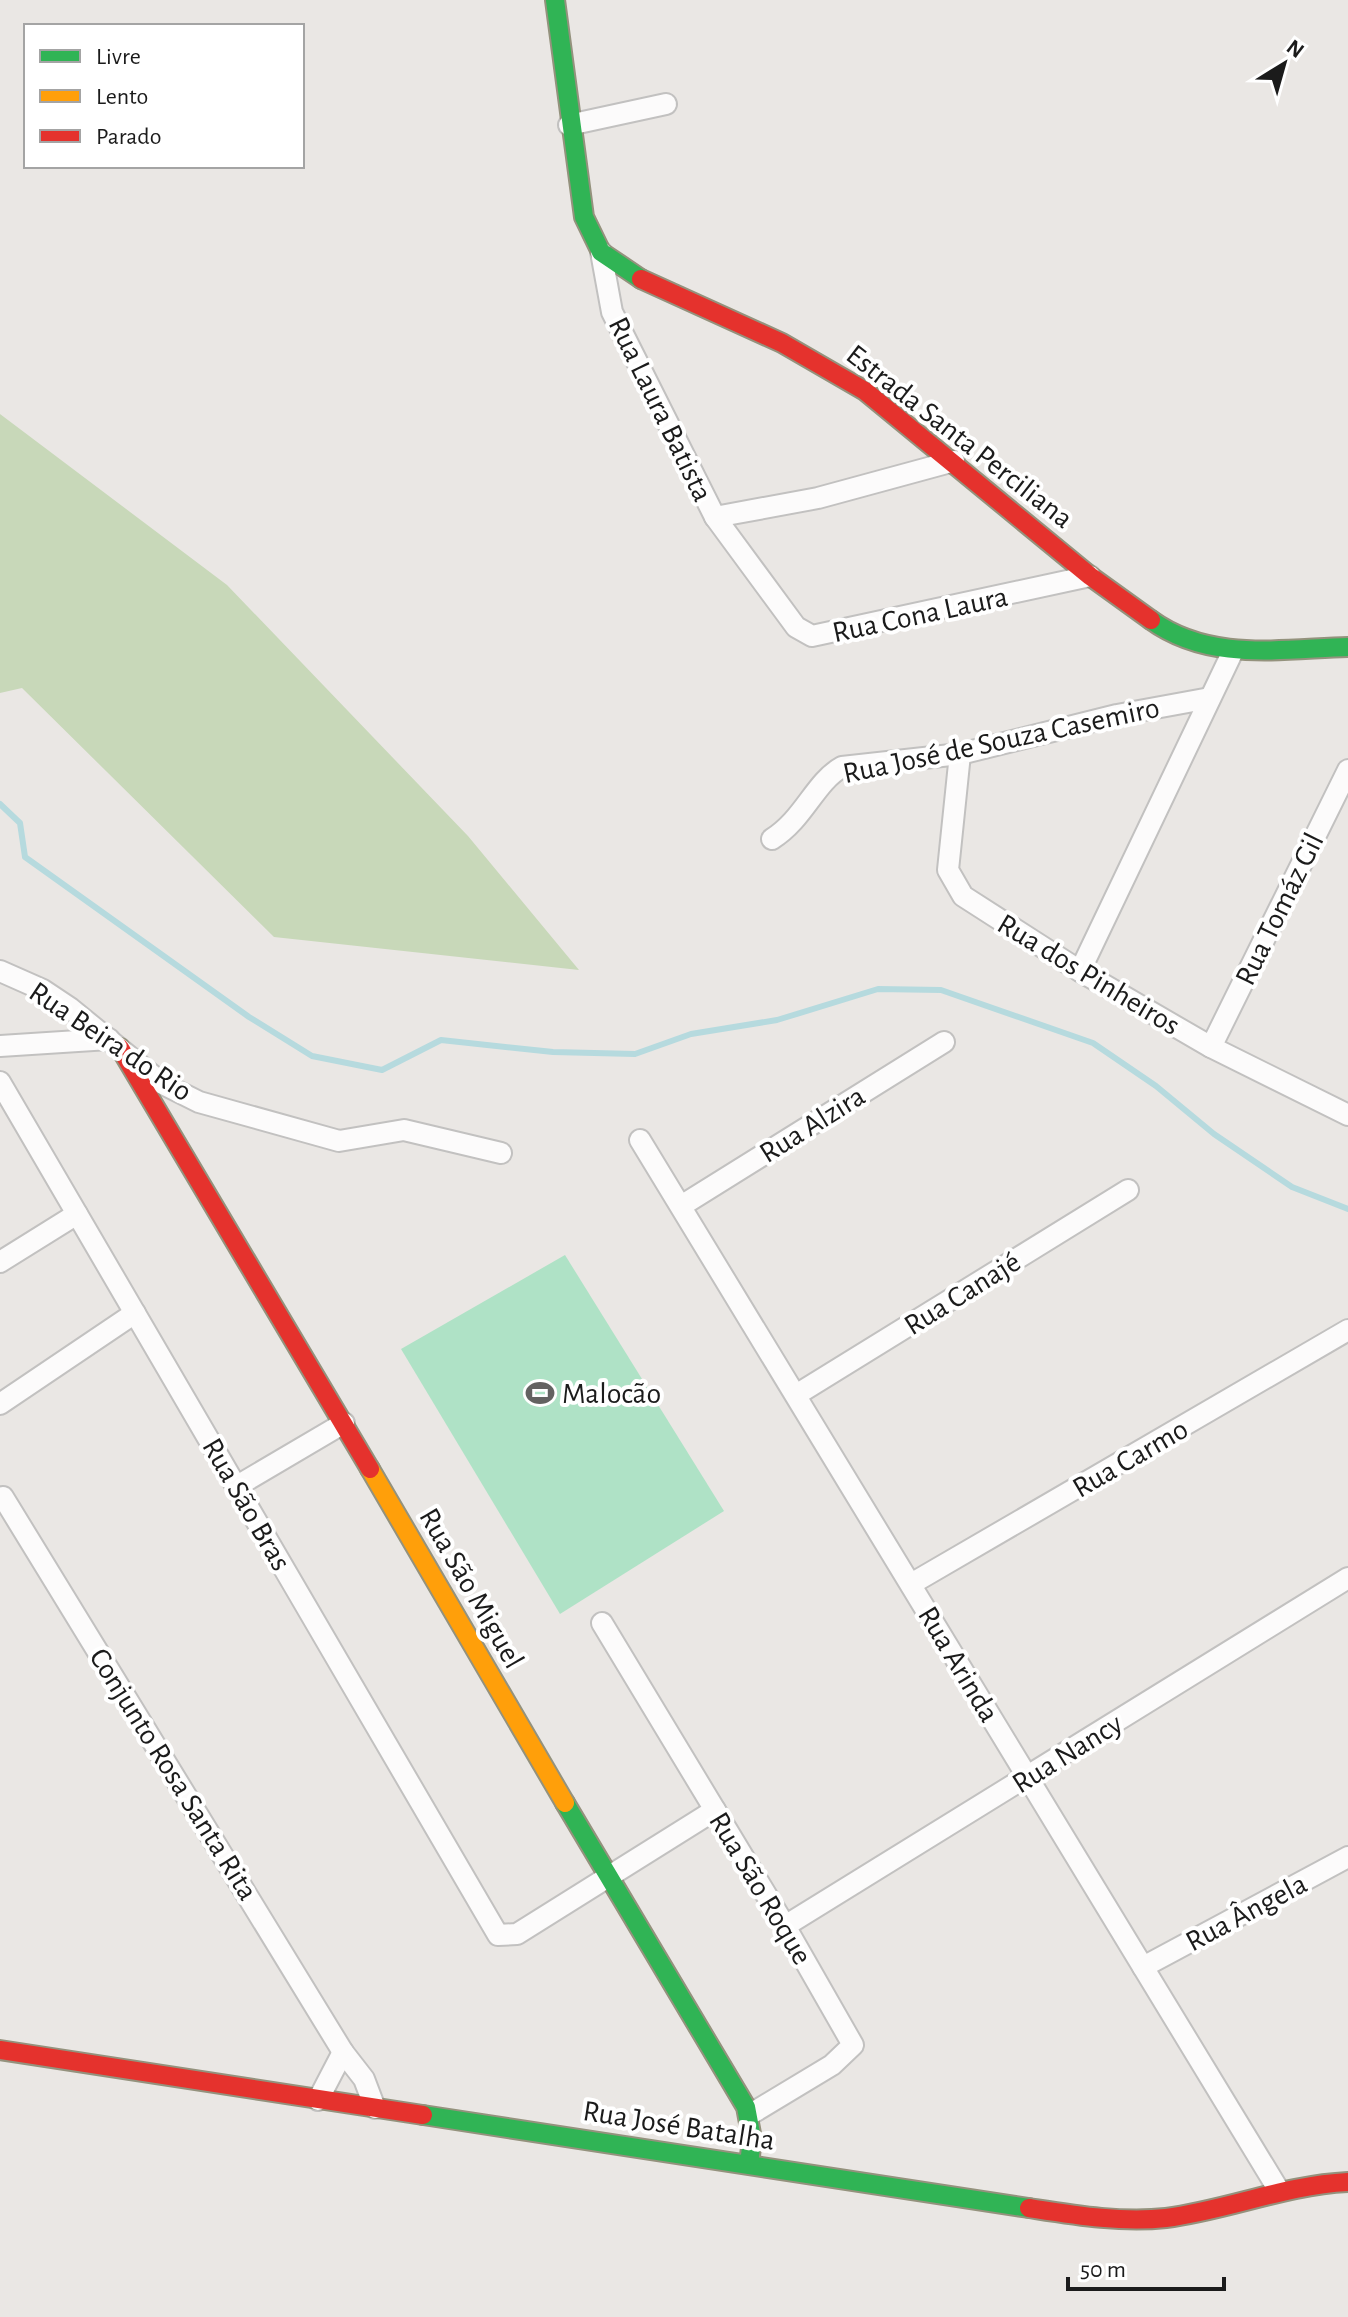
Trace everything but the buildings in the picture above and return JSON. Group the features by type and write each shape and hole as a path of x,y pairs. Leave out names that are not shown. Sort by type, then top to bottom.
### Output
{"street":[{"path":"555,0 569,125 584,217 601,252"},
{"path":"569,125 666,104"},
{"name":"Estrada Santa Perciliana","path":"601,252 648,283 744,324 826,366 865,391 954,461 1090,576 1161,627 1197,644 1233,651 1348,647"},
{"name":"Rua Laura Batista","path":"601,252 612,312 715,517"},
{"path":"715,517 818,498 954,461"},
{"name":"Rua Cona Laura","path":"715,517 796,627 812,636 1090,576"},
{"path":"1080,971 1233,651"},
{"name":"Rua José de Souza Casemiro","path":"772,839 797,819 829,777 842,767 960,754 1117,715 1210,698"},
{"name":"Rua dos Pinheiros","path":"960,754 947,852 953,884 984,911 1080,971 1211,1047 1348,1115"},
{"name":"Rua Tomáz Gil","path":"1211,1047 1348,770"},
{"name":"Rua Beira do Rio","path":"0,971 43,990 180,1094 297,1131 351,1141 388,1130 404,1130 501,1153"},
{"name":"Rua Alzira","path":"681,1206 944,1042"},
{"path":"0,1046 114,1044"},
{"name":"Rua São Miguel","path":"114,1044 344,1423 749,2115 752,2139 749,2164"},
{"name":"Rua São Bras","path":"0,1082 6,1109 77,1214 491,1927 498,1935 517,1934 608,1877"},
{"name":"Rua Arinda","path":"640,1140 1278,2189"},
{"name":"Rua Canajé","path":"796,1395 1128,1190"},
{"path":"0,1262 77,1214"},
{"path":"0,1404 135,1313"},
{"name":"Rua Carmo","path":"911,1584 1348,1330"},
{"path":"237,1486 344,1423"},
{"name":"Conjunto Rosa Santa Rita","path":"3,1497 343,2052 364,2079 375,2108"},
{"name":"Rua Nancy","path":"785,1926 1348,1578"},
{"name":"Rua São Roque","path":"602,1623 853,2045 832,2065 749,2115"},
{"path":"608,1877 715,1810"},
{"name":"Rua Ângela","path":"1143,1967 1348,1857"},
{"name":"Rua José Batalha","path":"0,2050 963,2199 1139,2218 1183,2215 1278,2189 1348,2182"},
{"path":"318,2100 343,2052"}],"green space":[{"path":"0,414 227,585 468,836 579,970 274,937 22,688 0,693"},
{"name":"Malocão","path":"565,1255 724,1511 560,1614 401,1349"}],"waterway":[{"path":"0,804 20,823 25,857 249,1017 312,1056 382,1070 441,1040 553,1052 635,1054 691,1034 777,1020 878,989 941,990 1093,1043 1156,1086 1214,1134 1292,1187 1348,1209"}],"traffic: fast":[{"path":"555,0 584,217 601,252 641,279"},
{"path":"1151,620 1173,633 1221,648 1348,647"},
{"path":"565,1803 746,2107 752,2139 749,2164"},
{"path":"423,2115 1029,2208"}],"traffic: slow":[{"path":"370,1469 565,1803"}],"traffic: jam":[{"path":"641,279 782,343 865,391 1090,576 1151,620"},
{"path":"120,1048 370,1469"},
{"path":"0,2050 423,2115"},
{"path":"1029,2208 1115,2219 1166,2218 1302,2188 1348,2182"}],"place":[{"name":"Malocão","path":"540,1393"}]}
